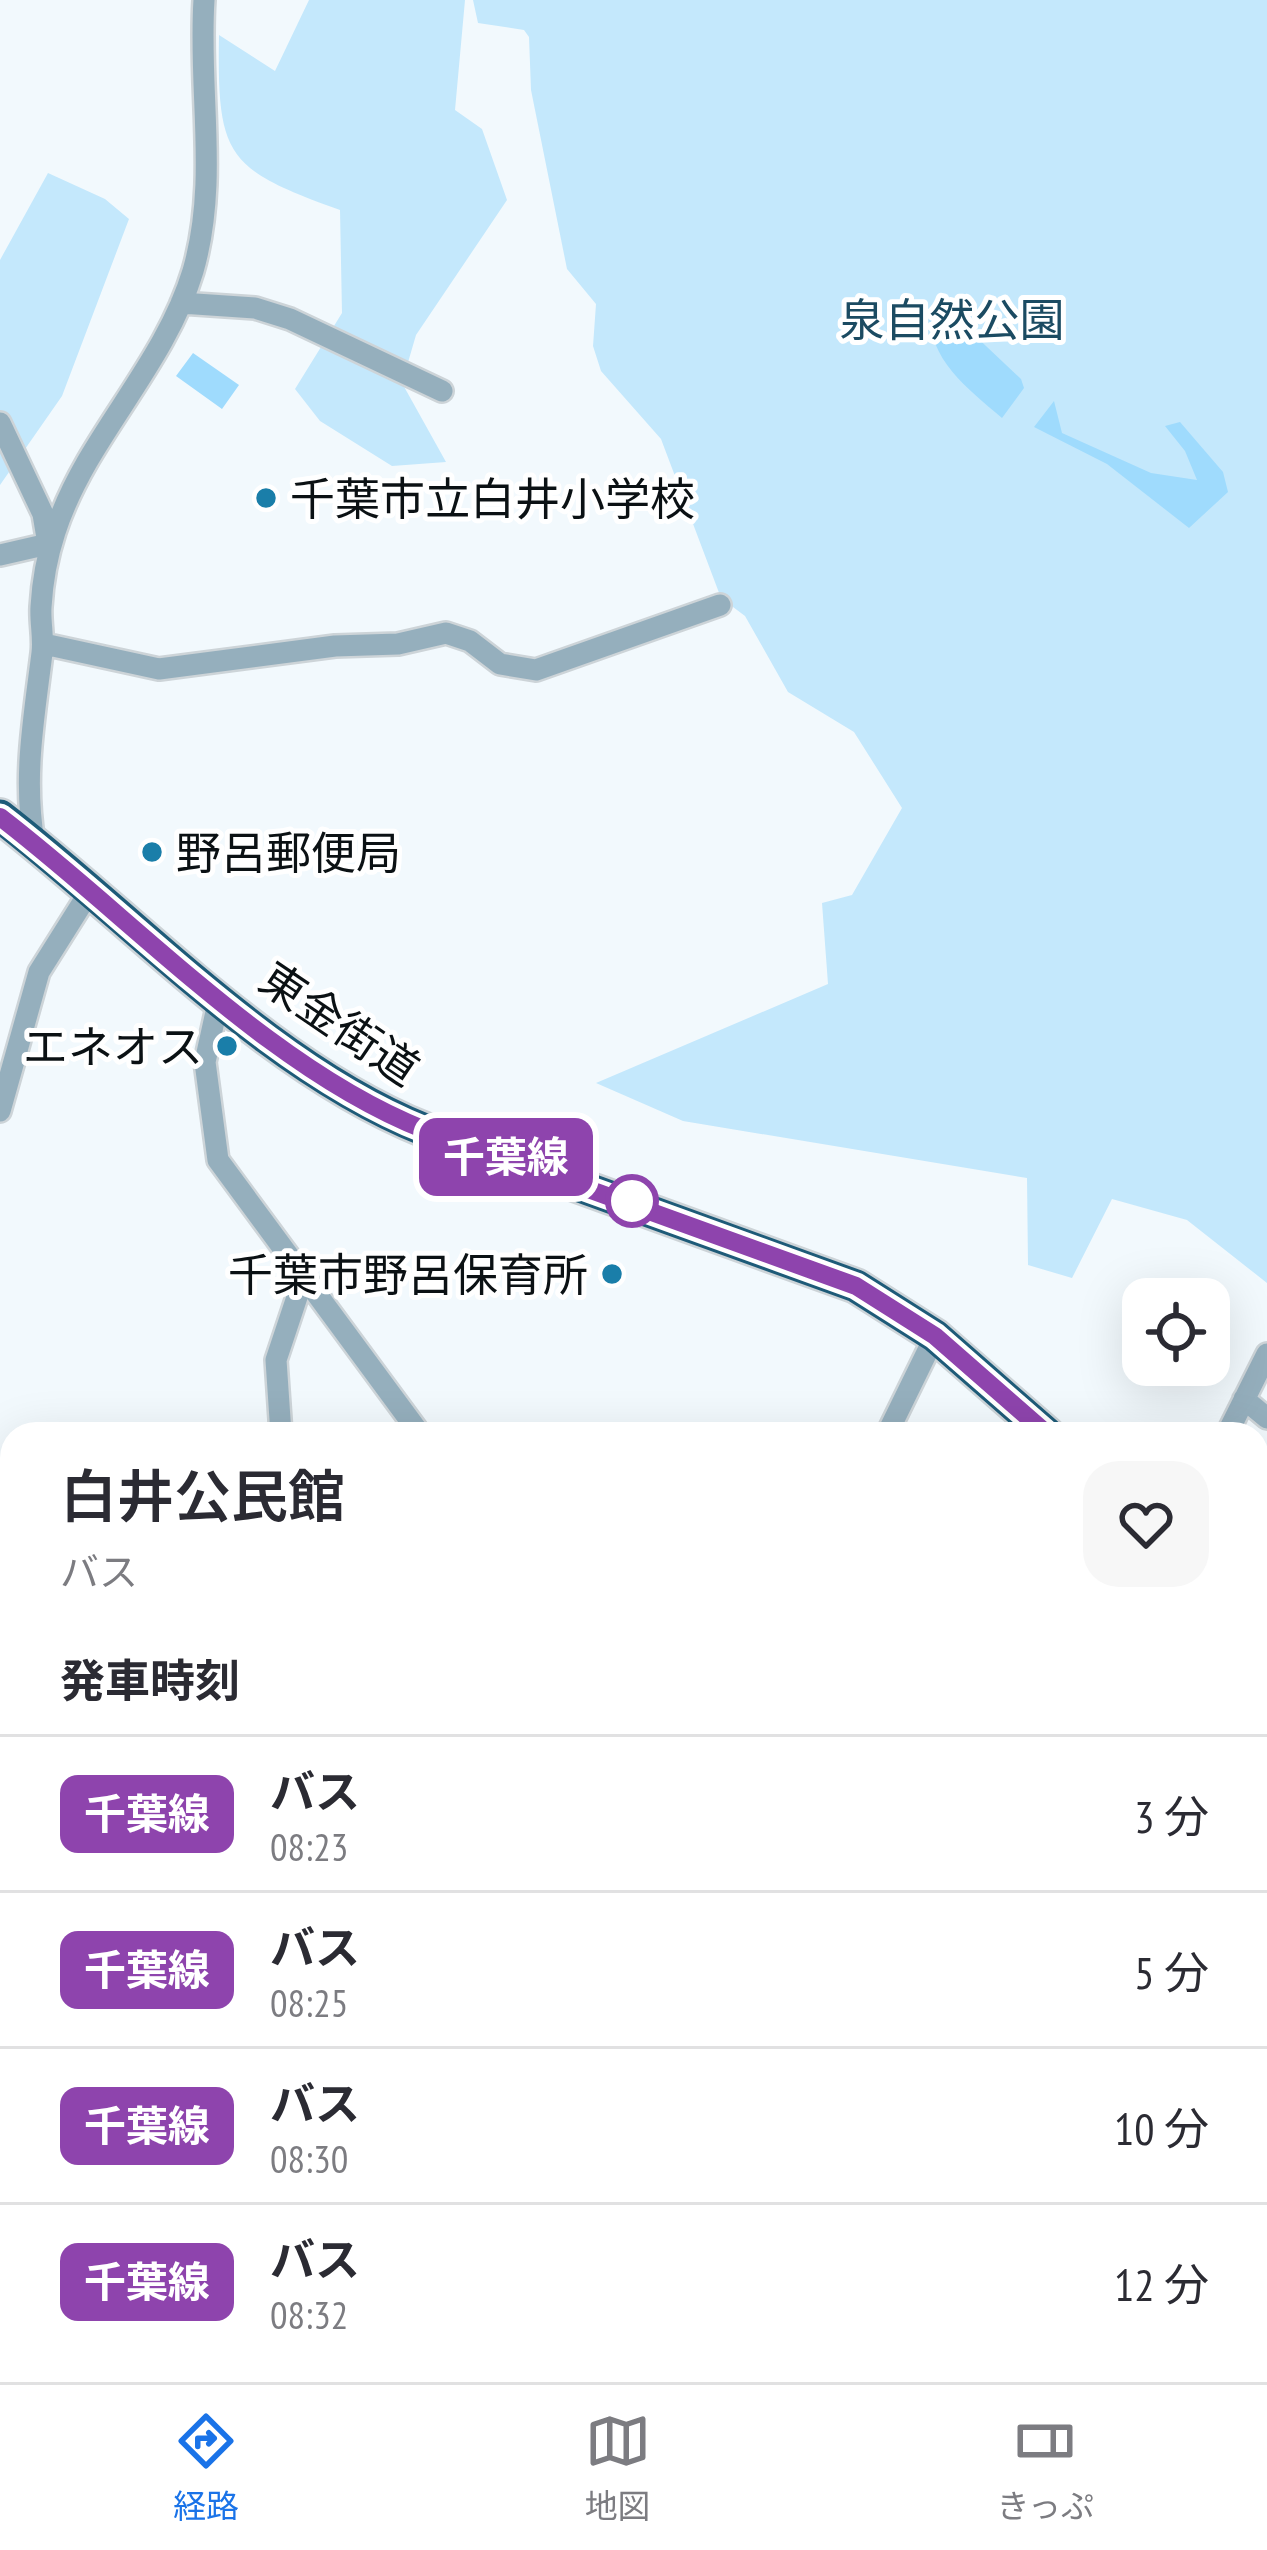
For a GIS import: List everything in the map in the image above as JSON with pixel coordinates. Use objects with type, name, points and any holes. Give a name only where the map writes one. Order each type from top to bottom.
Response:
[{"type":"highway","name":"東金街道","points":[[0,817],[324,1077],[390,1116],[820,1270],[898,1309],[1033,1422]]},
{"type":"street","points":[[48,544],[85,465],[182,302],[205,216],[208,129],[199,63],[204,0]]},
{"type":"street","points":[[182,302],[255,308],[442,391]]},
{"type":"street","points":[[0,423],[43,514],[48,544],[40,617],[44,644],[26,763],[34,842]]},
{"type":"street","points":[[0,555],[48,544]]},
{"type":"street","points":[[44,644],[159,669],[335,646],[398,644],[446,633],[470,641],[500,664],[536,670],[720,605]]},
{"type":"street","points":[[0,1112],[39,972],[90,891]]},
{"type":"street","points":[[226,1001],[216,1012],[205,1062],[213,1144],[235,1187],[382,1376],[412,1422]]},
{"type":"street","points":[[280,1422],[276,1360],[303,1279]]},
{"type":"street","points":[[893,1422],[935,1336]]},
{"type":"street","points":[[1233,1422],[1267,1354]]},
{"type":"street","points":[[1244,1399],[1267,1418]]},
{"type":"green space","points":[[309,0],[465,0],[455,110],[482,129],[507,200],[416,335],[402,383],[446,462],[392,466],[320,421],[295,389],[342,313],[340,210],[273,183],[236,153],[221,108],[219,35],[275,71]]},
{"type":"green space","name":"泉自然公園","points":[[473,0],[1267,0],[1267,1283],[1187,1220],[1112,1199],[1072,1278],[1028,1265],[1027,1178],[683,1121],[596,1083],[828,984],[822,903],[852,895],[902,808],[854,732],[788,692],[745,616],[721,598],[661,439],[601,371],[593,346],[596,304],[567,269],[531,90],[529,37],[524,30],[478,23]]},
{"type":"green space","points":[[48,173],[105,199],[129,219],[62,396],[0,485],[0,260]]},
{"type":"shaded area","points":[[929,308],[950,312],[1021,379],[1024,388],[1002,418],[942,357],[930,326]]},
{"type":"shaded area","points":[[193,353],[239,385],[222,409],[176,376]]},
{"type":"shaded area","points":[[1054,401],[1062,433],[1151,473],[1197,480],[1185,451],[1165,426],[1180,422],[1223,472],[1228,492],[1189,528],[1107,464],[1034,427]]},
{"type":"bus line","name":"千葉線","points":[[0,817],[226,1001],[359,1100],[425,1130],[781,1255],[856,1286],[935,1336],[1034,1422]]},
{"type":"place","name":"千葉市立白井小学校","points":[[266,498]]},
{"type":"place","name":"野呂郵便局","points":[[152,852]]},
{"type":"place","name":"エネオス","points":[[227,1046]]},
{"type":"place","name":"千葉市野呂保育所","points":[[612,1274]]}]
